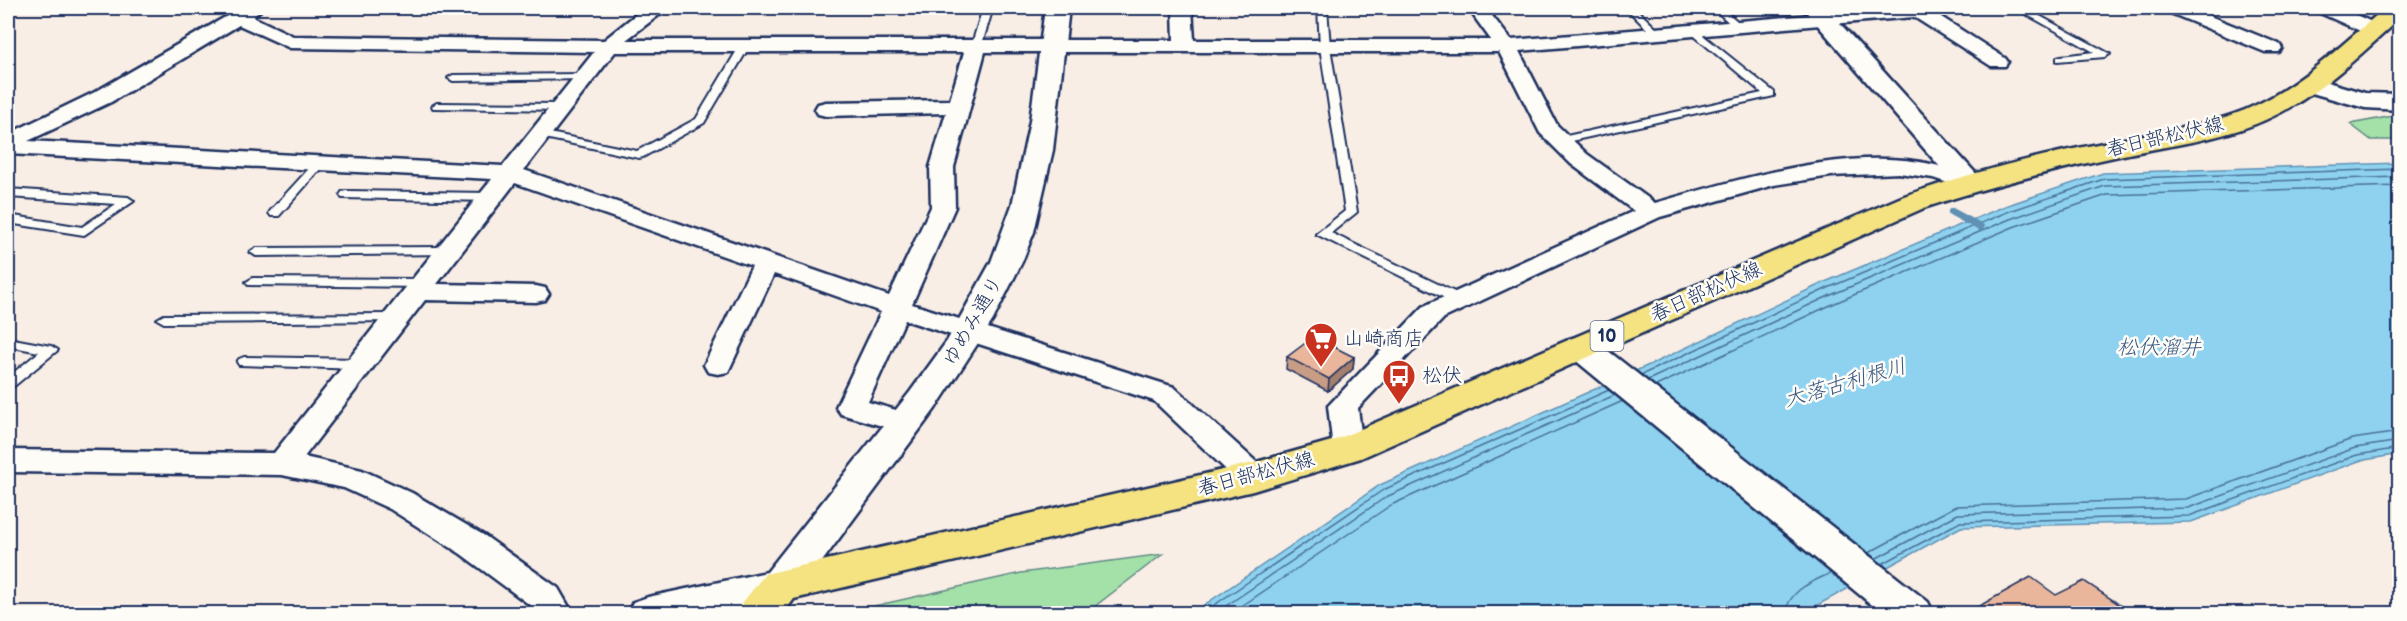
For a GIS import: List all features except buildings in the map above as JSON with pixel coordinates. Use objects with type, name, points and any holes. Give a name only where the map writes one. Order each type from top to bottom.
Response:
[{"type":"main road","name":"春日部松伏線","points":[[769,600],[1253,477],[1348,449],[1421,419],[1592,356],[1914,202],[1969,183],[2055,161],[2210,129],[2255,115],[2310,85],[2398,8]]},
{"type":"street","name":"ゆめみ通り","points":[[769,600],[906,423],[972,331],[998,283],[1019,231],[1031,190],[1057,8]]},
{"type":"street","points":[[1182,8],[1184,47]]},
{"type":"street","points":[[1483,8],[1506,46],[1548,128],[1579,159],[1651,212]]},
{"type":"street","points":[[8,142],[103,97],[247,12],[290,42],[744,47],[1325,47],[1506,46],[1739,27],[1819,14],[1957,8]]},
{"type":"street","points":[[2175,8],[2272,48]]},
{"type":"street","points":[[2325,8],[2374,30]]},
{"type":"street","points":[[282,464],[609,46],[617,37],[654,9]]},
{"type":"street","points":[[1916,9],[1998,62]]},
{"type":"street","points":[[1819,14],[1969,183]]},
{"type":"street","points":[[906,423],[851,407],[943,207],[942,167],[976,47]]},
{"type":"street","points":[[2310,85],[2350,98],[2382,104],[2400,102]]},
{"type":"street","points":[[826,109],[959,106]]},
{"type":"street","points":[[8,147],[510,173],[896,308],[1164,394],[1253,477]]},
{"type":"street","points":[[1348,449],[1343,406],[1434,312],[1651,212],[1772,178],[1831,169],[1899,166],[1937,172],[1969,183]]},
{"type":"street","points":[[718,366],[766,263]]},
{"type":"street","points":[[420,288],[536,294]]},
{"type":"street","points":[[1592,356],[1900,604]]},
{"type":"street","points":[[8,460],[282,464],[351,478],[401,501],[483,551],[546,598],[556,614]]},
{"type":"street","points":[[648,614],[769,600]]},
{"type":"lane","points":[[654,9],[774,8]]},
{"type":"lane","points":[[976,47],[988,8]]},
{"type":"lane","points":[[1322,8],[1325,47],[1351,212],[1322,234],[1460,300]]},
{"type":"lane","points":[[1630,8],[1657,34]]},
{"type":"lane","points":[[1717,8],[1739,27]]},
{"type":"lane","points":[[2019,8],[2105,54],[2061,59]]},
{"type":"lane","points":[[1562,140],[1770,94],[1694,31]]},
{"type":"lane","points":[[540,134],[639,155],[700,121],[744,47]]},
{"type":"lane","points":[[453,78],[586,77]]},
{"type":"lane","points":[[437,106],[560,107]]},
{"type":"lane","points":[[275,213],[320,164]]},
{"type":"lane","points":[[8,194],[128,201],[84,231],[8,219]]},
{"type":"lane","points":[[346,195],[491,197]]},
{"type":"lane","points":[[256,252],[448,251]]},
{"type":"lane","points":[[254,282],[420,288]]},
{"type":"lane","points":[[164,319],[396,318]]},
{"type":"lane","points":[[8,342],[51,350],[8,384]]},
{"type":"lane","points":[[244,362],[360,364]]},
{"type":"green space","points":[[2399,115],[2399,140],[2371,140],[2350,124]]},
{"type":"green space","points":[[1163,554],[1086,613],[843,613],[1021,573]]},
{"type":"water","name":"松伏溜井","points":[[2399,163],[2399,454],[2359,461],[2191,522],[1961,527],[1803,613],[1191,614],[1380,485],[1658,361],[1825,282],[2005,206],[2103,173]]},
{"type":"waterway","points":[[1952,212],[1980,227]]},
{"type":"place","name":"山崎商店","points":[[1321,368]]},
{"type":"place","name":"松伏","points":[[1399,405]]},
{"type":"water label","name":"大落古利根川","points":[[1845,383]]}]
